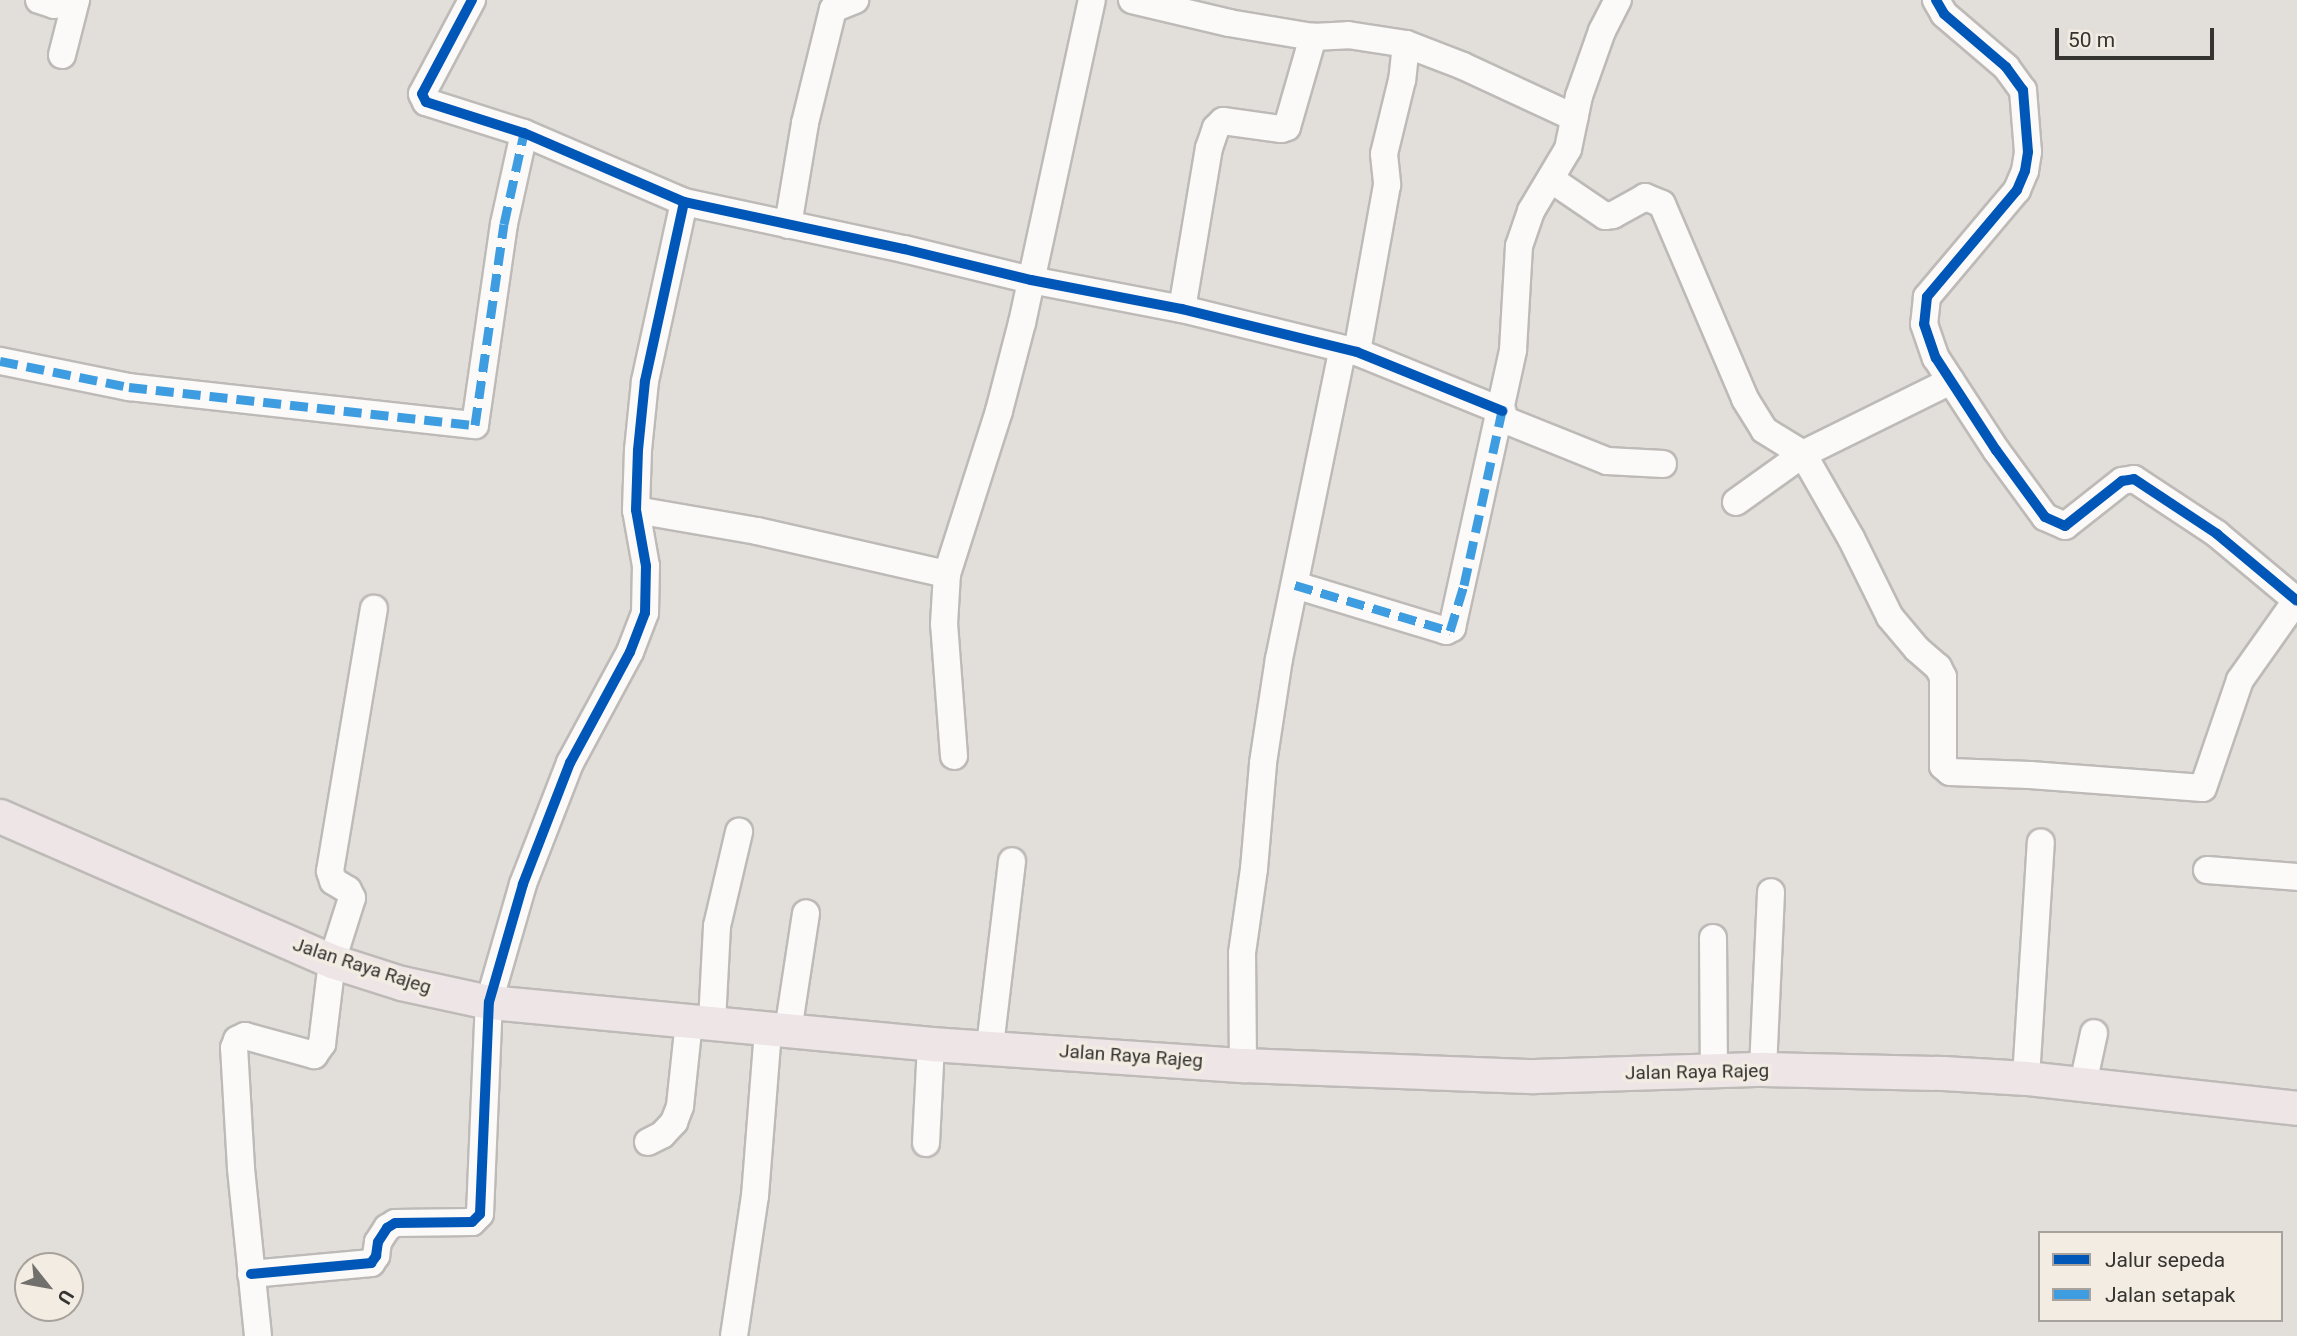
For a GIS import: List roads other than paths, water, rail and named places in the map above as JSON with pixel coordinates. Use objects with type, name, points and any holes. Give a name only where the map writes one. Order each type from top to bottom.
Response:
[{"type":"main road","name":"Jalan Raya Rajeg","points":[[0,817],[332,961],[401,983],[489,1002],[931,1044],[1243,1065],[1534,1076],[1763,1069],[2026,1078],[2296,1101]]},
{"type":"street","points":[[39,0],[54,5],[66,0]]},
{"type":"street","points":[[62,55],[76,0]]},
{"type":"street","points":[[472,0],[422,94],[426,102],[524,133],[684,202],[1031,280],[1182,309],[1349,351],[1607,461],[1663,464]]},
{"type":"street","points":[[788,225],[805,123],[832,9],[838,4],[855,0]]},
{"type":"street","points":[[954,756],[944,624],[947,574],[999,411],[1031,280],[1092,0]]},
{"type":"street","points":[[1132,0],[1229,23],[1313,37],[1348,35],[1406,44],[1463,66],[1575,118]]},
{"type":"street","points":[[1295,585],[1450,631],[1464,584],[1513,350],[1519,246],[1531,211],[1569,149],[1579,96],[1602,31],[1618,0]]},
{"type":"street","points":[[1552,180],[1605,216],[1613,215],[1646,197],[1662,204],[1745,400],[1764,429],[1803,454],[1846,527],[1890,617],[1917,649],[1938,667],[1942,677],[1943,766],[1950,772],[2030,775],[2203,789],[2240,680],[2297,601],[2217,534],[2134,480],[2122,481],[2065,526],[2045,517],[1996,450],[1936,358],[1924,324],[1927,297],[2017,190],[2025,171],[2028,125],[2026,99],[2015,77],[1954,24],[1937,0]]},
{"type":"street","points":[[1182,309],[1209,148],[1216,128],[1223,121],[1281,129],[1287,127],[1313,37]]},
{"type":"street","points":[[1243,1065],[1242,953],[1254,869],[1263,763],[1279,659],[1387,185],[1384,154],[1402,80],[1406,44]]},
{"type":"street","points":[[0,361],[129,387],[475,425],[504,224],[524,133]]},
{"type":"street","points":[[251,1274],[371,1263],[383,1233],[395,1223],[477,1219],[481,1203],[489,1002],[523,884],[566,775],[630,652],[645,612],[646,566],[636,510],[645,381],[684,202]]},
{"type":"street","points":[[1736,502],[1803,454],[1951,381]]},
{"type":"street","points":[[636,510],[757,531],[947,574]]},
{"type":"street","points":[[258,1336],[240,1168],[234,1048],[237,1040],[245,1036],[314,1055],[322,1044],[332,961],[352,898],[348,890],[333,881],[331,871],[374,609]]},
{"type":"street","points":[[648,1142],[662,1135],[674,1122],[680,1106],[739,832]]},
{"type":"street","points":[[2026,1078],[2041,842]]},
{"type":"street","points":[[990,1046],[1012,861]]},
{"type":"street","points":[[2207,870],[2297,877]]},
{"type":"street","points":[[1763,1069],[1771,892]]},
{"type":"street","points":[[734,1336],[778,1030],[806,913]]},
{"type":"street","points":[[1713,938],[1714,1072]]},
{"type":"street","points":[[2082,1084],[2094,1032]]},
{"type":"street","points":[[926,1143],[931,1044]]}]
